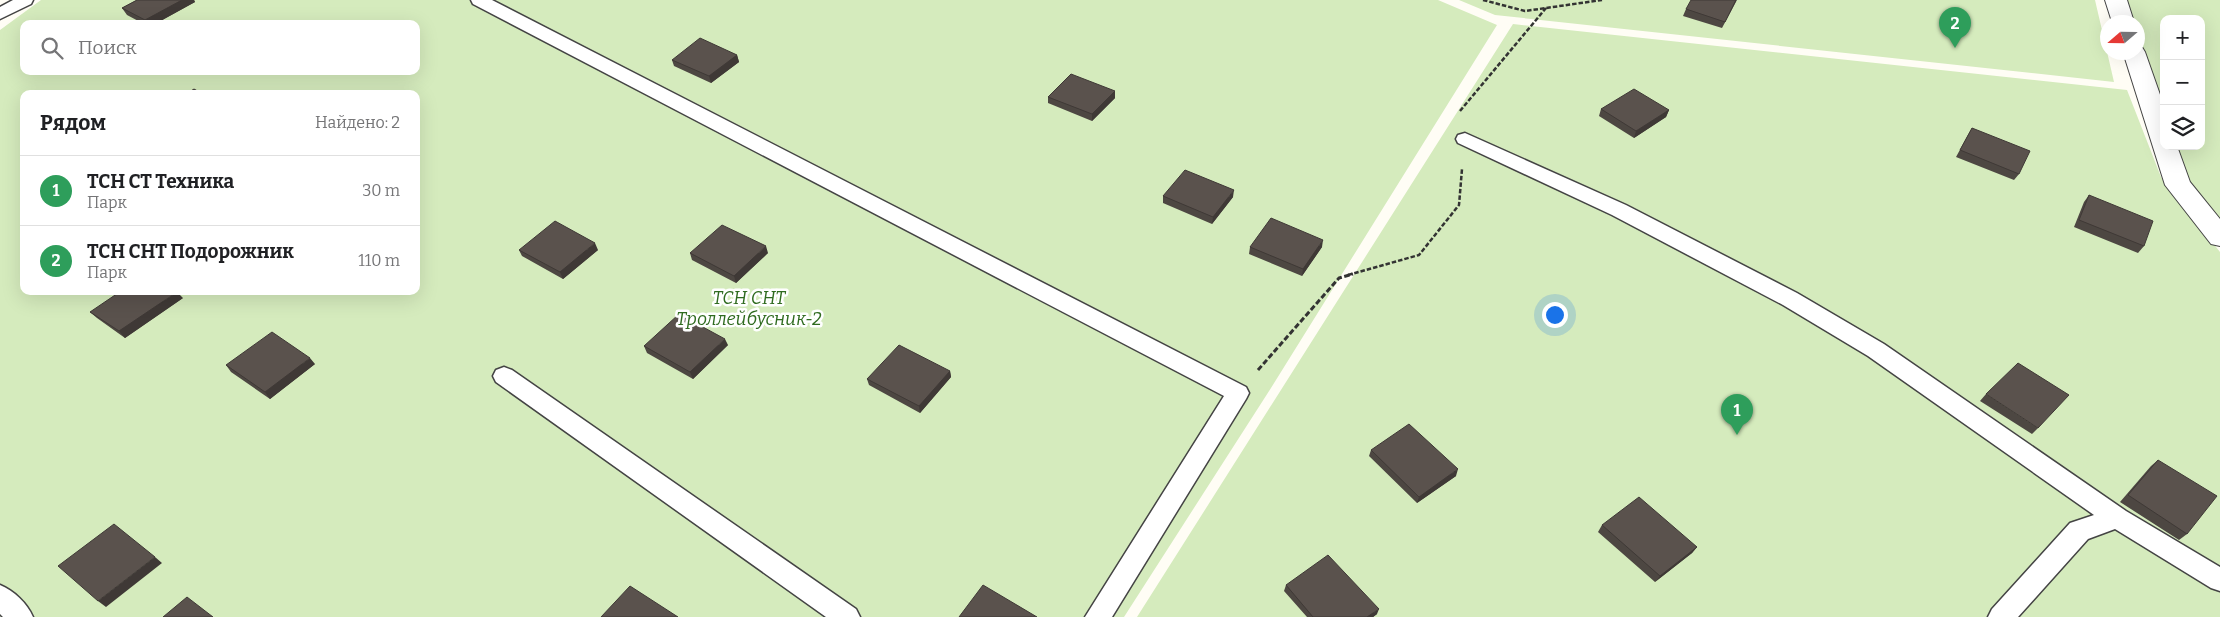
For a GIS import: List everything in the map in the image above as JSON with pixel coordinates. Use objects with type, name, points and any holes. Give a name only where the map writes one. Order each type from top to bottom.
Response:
[{"type":"street","points":[[2116,0],[2121,15]]},
{"type":"street","points":[[2137,60],[2160,130]]},
{"type":"street","points":[[2166,150],[2178,185],[2220,238]]},
{"type":"lane","points":[[0,14],[25,0]]},
{"type":"lane","points":[[479,0],[1238,393],[1098,617]]},
{"type":"lane","points":[[1465,140],[1619,210],[1790,299],[1876,350],[2117,518],[2220,580]]},
{"type":"lane","points":[[504,376],[848,617]]},
{"type":"lane","points":[[2001,617],[2079,531],[2117,518]]},
{"type":"lane","points":[[0,597],[20,617]]},
{"type":"path","points":[[1483,0],[1525,11],[1602,0]]},
{"type":"path","points":[[1238,393],[1339,278],[1419,255],[1459,205],[1465,140],[1460,111],[1546,8]]},
{"type":"green space","name":"ТСН СНТ Троллейбусник-2","points":[[41,0],[1438,0],[1497,25],[1271,388],[1124,617],[0,617],[0,30]]},
{"type":"green space","points":[[1459,0],[2095,0],[2100,22],[2100,60],[2109,60],[2114,82],[1495,15]]},
{"type":"green space","points":[[2125,0],[2220,0],[2220,221],[2191,186],[2178,150],[2205,150],[2205,15],[2160,15],[2160,98],[2145,55],[2145,15],[2130,15]]},
{"type":"green space","points":[[1513,24],[2127,90],[2161,177],[2220,252],[2220,617],[1137,617]]},
{"type":"building","points":[[137,0],[182,0],[145,20],[122,8]]},
{"type":"building","points":[[1691,0],[1736,0],[1725,22],[1686,9]]},
{"type":"building","points":[[700,38],[737,55],[709,76],[672,60]]},
{"type":"building","points":[[1071,74],[1115,91],[1092,114],[1048,97]]},
{"type":"building","points":[[1634,89],[1669,110],[1636,131],[1601,109]]},
{"type":"building","points":[[1972,128],[2030,151],[2019,174],[1960,150]]},
{"type":"building","points":[[1185,170],[1234,190],[1213,217],[1163,196]]},
{"type":"building","points":[[2089,195],[2153,221],[2144,246],[2079,220]]},
{"type":"building","points":[[1271,218],[1323,240],[1303,269],[1250,247]]},
{"type":"building","points":[[555,221],[595,243],[560,272],[519,250]]},
{"type":"building","points":[[722,225],[766,246],[734,276],[690,253]]},
{"type":"building","points":[[115,295],[173,295],[119,331],[90,312]]},
{"type":"building","points":[[679,314],[725,339],[690,372],[644,346]]},
{"type":"building","points":[[272,332],[310,358],[265,392],[226,365]]},
{"type":"building","points":[[899,345],[950,371],[919,406],[867,379]]},
{"type":"building","points":[[2018,363],[2069,395],[2038,428],[1986,394]]},
{"type":"building","points":[[1409,424],[1458,469],[1419,497],[1371,450]]},
{"type":"building","points":[[2158,460],[2217,496],[2187,534],[2128,495]]},
{"type":"building","points":[[1639,497],[1697,547],[1660,576],[1602,525]]},
{"type":"building","points":[[114,524],[155,557],[98,601],[58,566]]},
{"type":"building","points":[[1328,555],[1379,609],[1367,617],[1313,617],[1286,585]]},
{"type":"building","points":[[983,585],[1037,617],[959,617]]},
{"type":"building","points":[[630,586],[678,617],[601,617]]},
{"type":"building","points":[[187,597],[213,617],[163,617]]},
{"type":"place","name":"ТСН СНТ Подорожник","points":[[1955,48]]},
{"type":"place","name":"ТСН СТ Техника","points":[[1737,435]]}]
